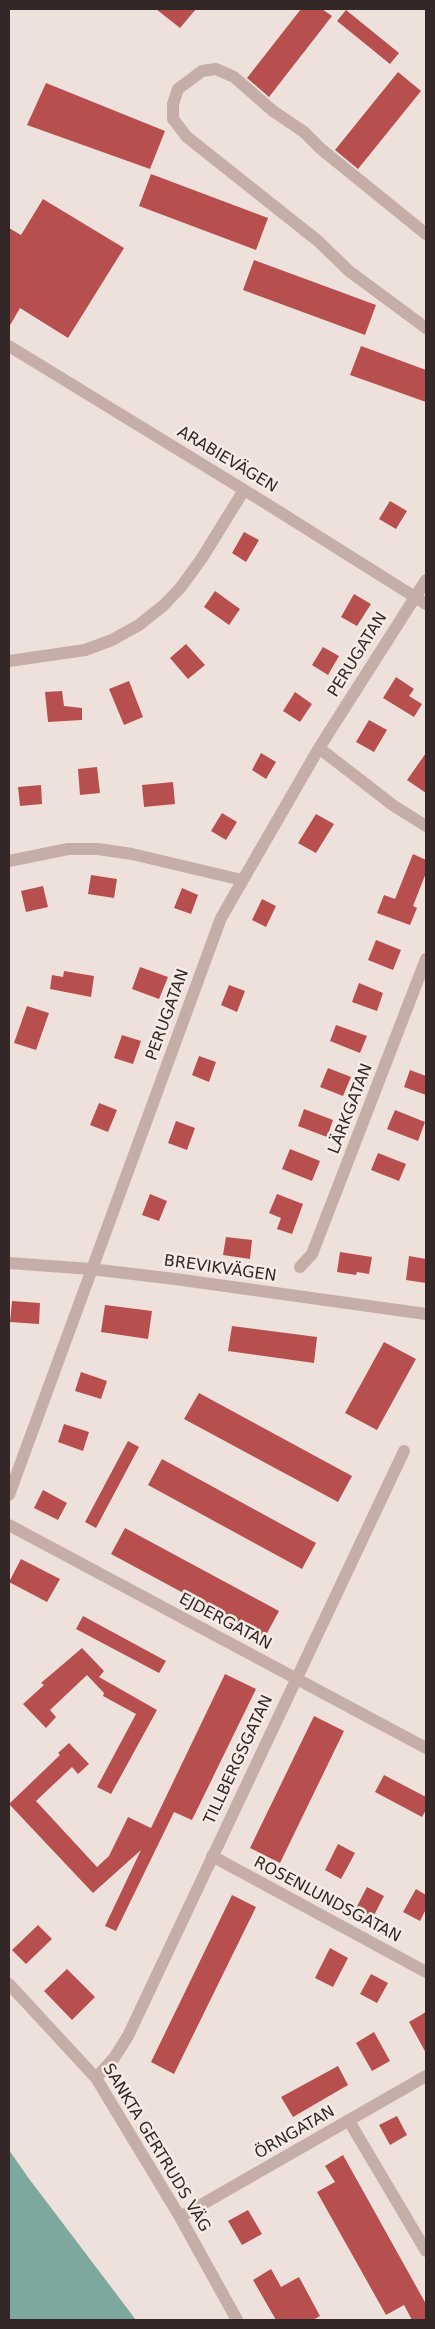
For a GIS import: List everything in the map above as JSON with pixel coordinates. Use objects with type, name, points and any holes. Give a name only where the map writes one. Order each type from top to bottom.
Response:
[{"type":"street","points":[[426,234],[321,149],[304,132],[273,111],[234,77],[216,69],[202,71],[178,89],[173,104],[173,119],[187,137],[318,241],[349,271],[426,328]]},
{"type":"street","name":"ARABIEVÄGEN","points":[[9,346],[426,604]]},
{"type":"street","points":[[9,661],[85,650],[112,640],[139,625],[164,605],[181,587],[202,558],[244,490]]},
{"type":"street","name":"PERUGATAN","points":[[9,1495],[221,918],[319,748],[426,580]]},
{"type":"street","points":[[319,748],[394,806],[426,826]]},
{"type":"street","points":[[9,860],[68,848],[98,849],[132,854],[242,880]]},
{"type":"street","name":"LÄRKGATAN","points":[[300,1267],[312,1254],[426,959]]},
{"type":"street","name":"BREVIKVÄGEN","points":[[9,1264],[91,1269],[426,1314]]},
{"type":"street","name":"TILLBERGSGATAN","points":[[96,2078],[114,2058],[128,2036],[404,1451]]},
{"type":"street","name":"EJDERGATAN","points":[[9,1525],[426,1748]]},
{"type":"street","name":"ROSENLUNDSGATAN","points":[[212,1856],[426,1972]]},
{"type":"street","name":"SANKTA GERTRUDS VÄG","points":[[9,1984],[96,2078],[180,2217],[237,2320]]},
{"type":"street","name":"ÖRNGATAN","points":[[180,2217],[426,2076]]},
{"type":"street","points":[[349,2121],[426,2251]]},
{"type":"water","points":[[9,2150],[27,2176],[136,2320],[9,2320]]},
{"type":"building","points":[[156,9],[196,9],[180,28]]},
{"type":"building","points":[[301,9],[322,9],[332,16],[269,97],[247,78]]},
{"type":"building","points":[[346,10],[399,53],[390,64],[337,21]]},
{"type":"building","points":[[398,72],[421,91],[358,169],[335,150]]},
{"type":"building","points":[[46,83],[165,131],[150,169],[27,125]]},
{"type":"building","points":[[151,174],[268,218],[256,250],[139,206]]},
{"type":"building","points":[[43,199],[124,248],[68,338],[20,308],[9,327],[9,228],[21,235]]},
{"type":"building","points":[[254,260],[376,305],[365,335],[243,290]]},
{"type":"building","points":[[361,346],[426,370],[426,402],[350,375]]},
{"type":"building","points":[[390,501],[407,511],[396,529],[379,519]]},
{"type":"building","points":[[244,532],[259,540],[246,562],[232,553]]},
{"type":"building","points":[[215,591],[240,609],[229,625],[204,607]]},
{"type":"building","points":[[354,594],[371,604],[357,626],[341,617]]},
{"type":"building","points":[[186,644],[205,665],[188,679],[170,658]]},
{"type":"building","points":[[323,647],[339,656],[328,675],[312,665]]},
{"type":"building","points":[[396,677],[414,689],[409,696],[422,704],[414,717],[383,698]]},
{"type":"building","points":[[129,681],[143,717],[124,725],[109,689]]},
{"type":"building","points":[[62,691],[64,706],[82,708],[82,720],[48,722],[45,692]]},
{"type":"building","points":[[295,692],[312,704],[300,722],[283,711]]},
{"type":"building","points":[[369,720],[387,730],[374,752],[356,742]]},
{"type":"building","points":[[261,753],[276,762],[266,779],[252,770]]},
{"type":"building","points":[[426,753],[426,793],[407,780]]},
{"type":"building","points":[[97,767],[100,793],[80,795],[78,769]]},
{"type":"building","points":[[173,782],[175,804],[144,807],[142,785]]},
{"type":"building","points":[[41,785],[42,804],[20,806],[18,787]]},
{"type":"building","points":[[222,813],[237,822],[226,840],[211,831]]},
{"type":"building","points":[[316,814],[334,824],[316,853],[298,843]]},
{"type":"building","points":[[413,854],[426,860],[426,873],[413,906],[417,908],[410,925],[377,913],[384,895],[395,899]]},
{"type":"building","points":[[91,875],[117,879],[114,898],[88,894]]},
{"type":"building","points":[[43,886],[48,907],[26,912],[21,891]]},
{"type":"building","points":[[182,888],[198,895],[191,914],[174,908]]},
{"type":"building","points":[[262,899],[276,906],[266,927],[252,920]]},
{"type":"building","points":[[376,940],[401,950],[393,970],[368,960]]},
{"type":"building","points":[[140,967],[168,977],[159,999],[132,989]]},
{"type":"building","points":[[64,971],[94,976],[91,997],[50,989],[52,975],[63,977]]},
{"type":"building","points":[[359,983],[383,993],[377,1011],[352,1002]]},
{"type":"building","points":[[229,985],[245,991],[237,1012],[221,1005]]},
{"type":"building","points":[[27,1006],[49,1013],[36,1050],[14,1043]]},
{"type":"building","points":[[336,1025],[367,1036],[360,1053],[330,1041]]},
{"type":"building","points":[[122,1035],[141,1041],[133,1064],[114,1058]]},
{"type":"building","points":[[199,1056],[216,1062],[209,1082],[192,1075]]},
{"type":"building","points":[[328,1068],[351,1077],[343,1096],[320,1087]]},
{"type":"building","points":[[410,1070],[426,1076],[426,1095],[404,1087]]},
{"type":"building","points":[[99,1103],[117,1110],[108,1132],[90,1125]]},
{"type":"building","points":[[304,1109],[333,1120],[327,1137],[298,1126]]},
{"type":"building","points":[[395,1110],[425,1122],[418,1141],[387,1129]]},
{"type":"building","points":[[176,1121],[195,1128],[187,1150],[168,1143]]},
{"type":"building","points":[[290,1149],[320,1161],[312,1181],[282,1169]]},
{"type":"building","points":[[378,1153],[406,1164],[399,1181],[371,1170]]},
{"type":"building","points":[[150,1194],[167,1201],[159,1221],[142,1215]]},
{"type":"building","points":[[277,1194],[303,1204],[292,1234],[277,1229],[281,1218],[269,1213]]},
{"type":"building","points":[[226,1237],[252,1240],[250,1259],[223,1255]]},
{"type":"building","points":[[340,1252],[372,1257],[369,1274],[357,1272],[356,1275],[337,1272]]},
{"type":"building","points":[[409,1256],[426,1259],[426,1283],[406,1280]]},
{"type":"building","points":[[12,1301],[40,1303],[39,1324],[10,1322]]},
{"type":"building","points":[[105,1305],[152,1311],[148,1339],[101,1332]]},
{"type":"building","points":[[232,1326],[317,1337],[314,1363],[228,1351]]},
{"type":"building","points":[[384,1342],[416,1359],[377,1430],[345,1413]]},
{"type":"building","points":[[81,1372],[107,1381],[101,1399],[75,1391]]},
{"type":"building","points":[[199,1393],[352,1476],[338,1502],[184,1419]]},
{"type":"building","points":[[64,1424],[89,1432],[83,1451],[58,1442]]},
{"type":"building","points":[[128,1441],[139,1447],[96,1528],[85,1522]]},
{"type":"building","points":[[162,1459],[316,1543],[302,1569],[148,1485]]},
{"type":"building","points":[[43,1490],[67,1503],[58,1520],[34,1508]]},
{"type":"building","points":[[125,1528],[279,1611],[265,1637],[111,1554]]},
{"type":"building","points":[[21,1559],[60,1579],[47,1602],[9,1582]]},
{"type":"building","points":[[83,1616],[166,1661],[159,1673],[76,1629]]},
{"type":"building","points":[[82,1648],[104,1671],[99,1677],[157,1710],[111,1794],[97,1787],[136,1714],[103,1696],[104,1693],[87,1675],[50,1710],[56,1717],[46,1728],[23,1704],[44,1685],[41,1683]]},
{"type":"building","points":[[225,1674],[256,1689],[192,1820],[174,1812],[116,1931],[105,1926],[141,1850],[93,1893],[9,1804],[60,1755],[58,1753],[69,1743],[89,1764],[78,1774],[72,1767],[36,1801],[97,1867],[109,1856],[128,1817],[151,1828]]},
{"type":"building","points":[[314,1716],[344,1731],[280,1863],[250,1848]]},
{"type":"building","points":[[384,1775],[426,1797],[426,1810],[422,1817],[375,1792]]},
{"type":"building","points":[[338,1844],[355,1853],[341,1879],[325,1870]]},
{"type":"building","points":[[367,1887],[384,1896],[371,1921],[354,1912]]},
{"type":"building","points":[[416,1889],[426,1895],[426,1909],[420,1921],[403,1912]]},
{"type":"building","points":[[232,1895],[256,1907],[174,2074],[151,2062]]},
{"type":"building","points":[[38,1925],[52,1939],[26,1964],[12,1950]]},
{"type":"building","points":[[330,1948],[348,1958],[333,1987],[315,1978]]},
{"type":"building","points":[[67,1969],[95,1997],[72,2020],[44,1991]]},
{"type":"building","points":[[371,1974],[388,1983],[377,2003],[360,1994]]},
{"type":"building","points":[[426,2012],[426,2053],[409,2022]]},
{"type":"building","points":[[374,2032],[390,2061],[372,2071],[356,2043]]},
{"type":"building","points":[[338,2066],[348,2085],[293,2117],[281,2097]]},
{"type":"building","points":[[397,2116],[407,2135],[390,2145],[379,2125]]},
{"type":"building","points":[[343,2155],[426,2304],[426,2320],[412,2320],[404,2305],[386,2315],[317,2192],[335,2182],[325,2166]]},
{"type":"building","points":[[248,2210],[262,2234],[242,2245],[228,2221]]},
{"type":"building","points":[[271,2269],[281,2287],[299,2277],[320,2316],[313,2320],[276,2320],[253,2280]]}]
